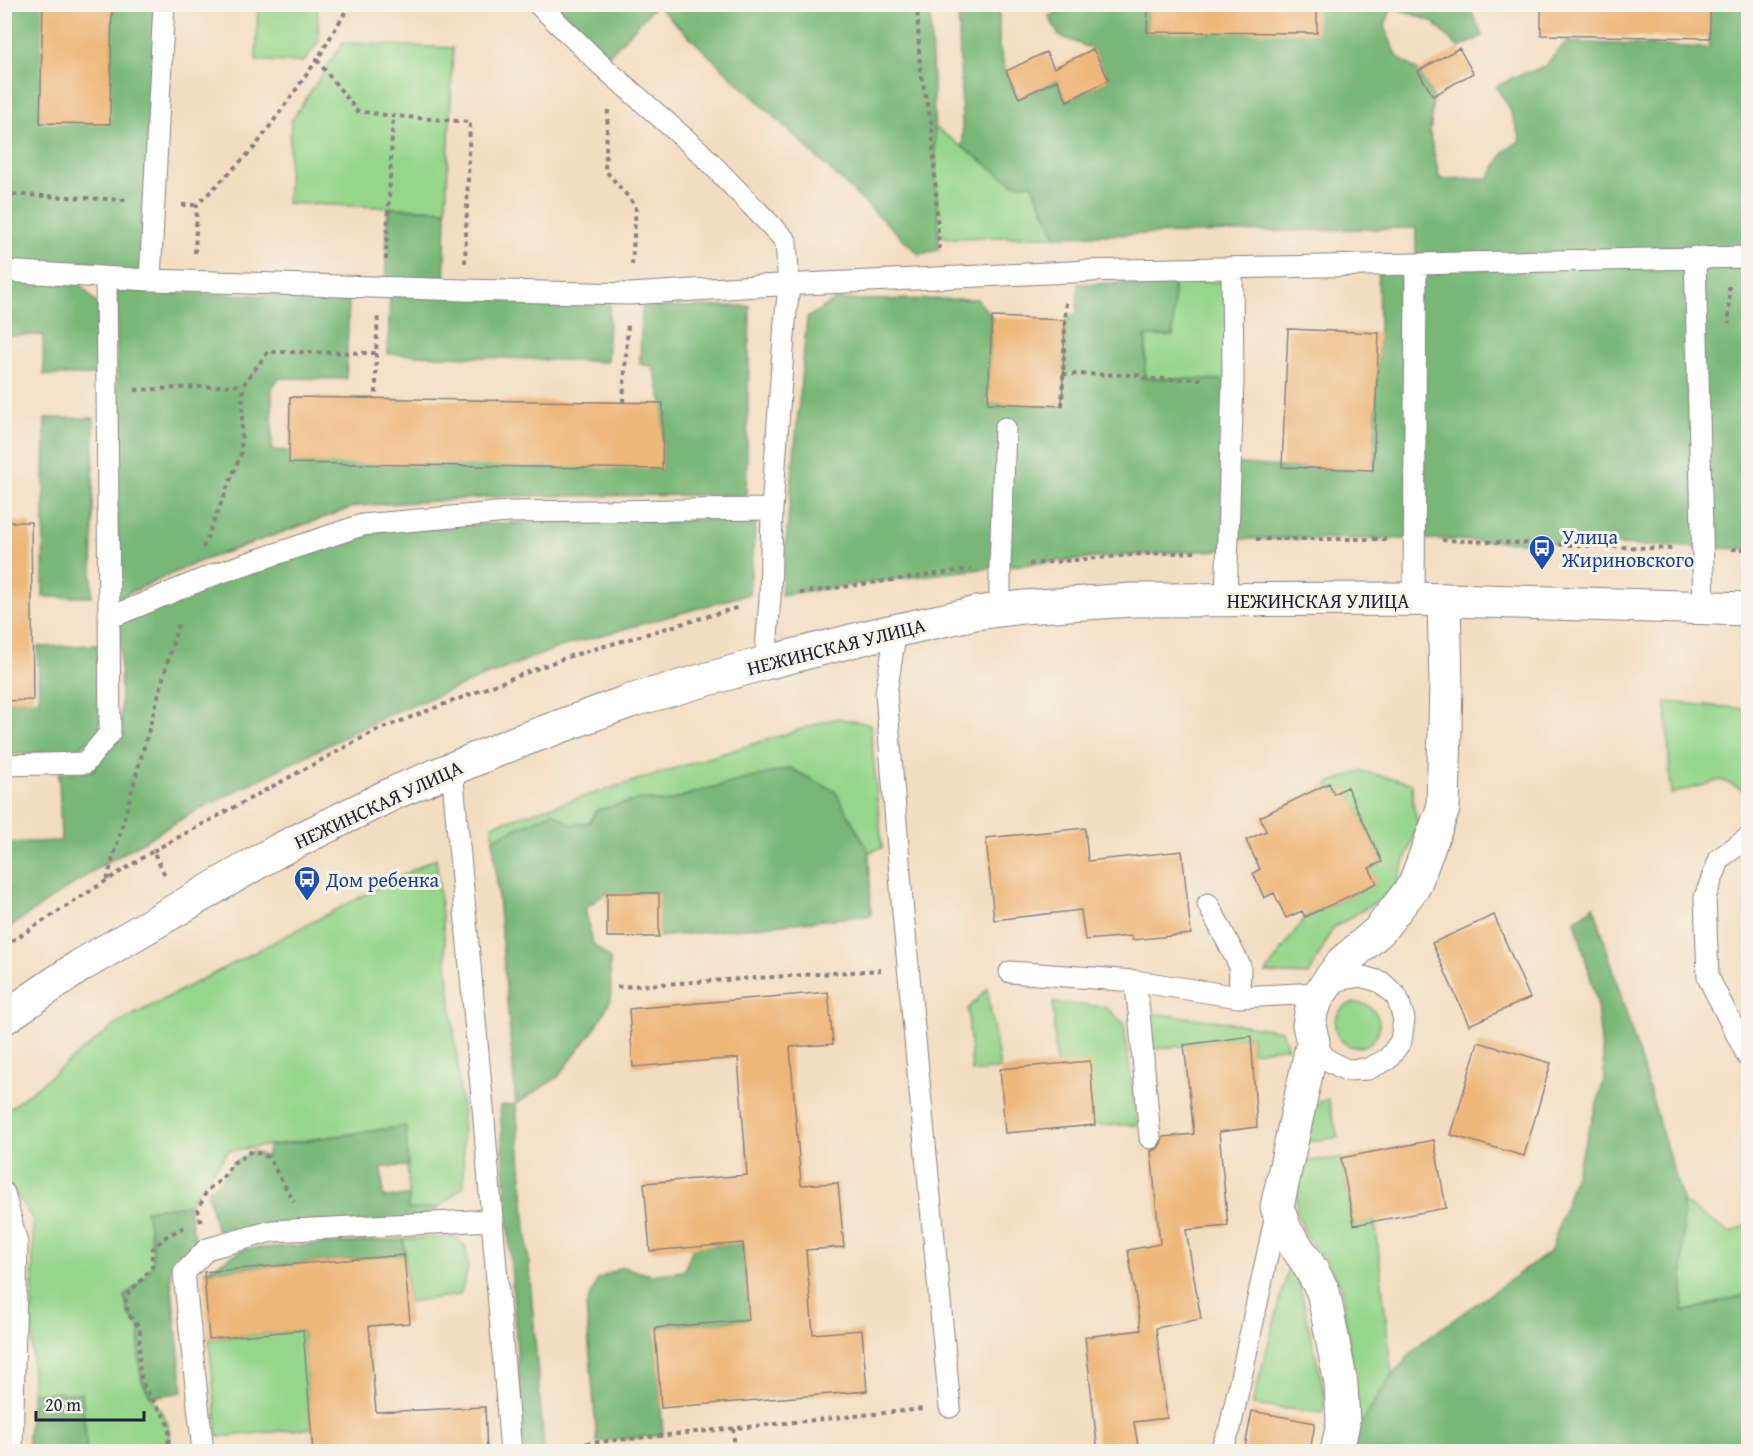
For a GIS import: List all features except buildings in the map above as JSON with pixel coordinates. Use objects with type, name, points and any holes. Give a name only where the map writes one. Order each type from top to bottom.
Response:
[{"type":"street","name":"НЕЖИНСКАЯ УЛИЦА","points":[[4,1018],[70,972],[277,851],[396,792],[517,742],[630,701],[765,663],[896,630],[976,613],[1132,600],[1429,600],[1749,609]]},
{"type":"street","points":[[1337,1452],[1343,1423],[1341,1384],[1323,1291],[1307,1262],[1286,1232],[1277,1207],[1313,1042],[1309,1025],[1312,1008],[1342,963],[1379,931],[1414,886],[1443,809],[1446,684],[1429,600]]},
{"type":"lane","points":[[150,280],[164,4]]},
{"type":"lane","points":[[538,4],[610,73],[700,152],[786,241],[789,286],[772,510],[770,599],[765,663]]},
{"type":"lane","points":[[4,271],[150,280],[630,294],[1080,271],[1749,257]]},
{"type":"lane","points":[[1695,258],[1704,608]]},
{"type":"lane","points":[[1416,265],[1414,539],[1429,600]]},
{"type":"lane","points":[[1226,599],[1233,380],[1232,269]]},
{"type":"lane","points":[[4,765],[85,763],[110,733],[106,278]]},
{"type":"lane","points":[[1000,610],[1005,428]]},
{"type":"lane","points":[[109,618],[213,575],[362,525],[508,512],[772,510]]},
{"type":"lane","points":[[896,630],[886,693],[908,968],[950,1407]]},
{"type":"lane","points":[[452,769],[511,1452]]},
{"type":"lane","points":[[1749,838],[1720,858],[1704,897],[1708,977],[1749,1057]]},
{"type":"lane","points":[[1208,904],[1240,966],[1239,997]]},
{"type":"lane","points":[[1010,972],[1135,981],[1239,997],[1320,993],[1338,980],[1360,976],[1381,982],[1397,998],[1404,1019],[1401,1041],[1388,1059],[1368,1069],[1346,1070],[1326,1059],[1313,1042]]},
{"type":"lane","points":[[1135,981],[1150,1138]]},
{"type":"lane","points":[[4,1193],[17,1243],[12,1452]]},
{"type":"lane","points":[[1220,1452],[1230,1428],[1277,1207]]},
{"type":"lane","points":[[203,1452],[184,1273],[207,1249],[272,1231],[492,1220]]},
{"type":"path","points":[[194,281],[197,205],[255,147],[316,60],[350,4]]},
{"type":"path","points":[[917,4],[920,71],[932,125],[940,277]]},
{"type":"path","points":[[316,60],[357,111],[470,122],[464,290]]},
{"type":"path","points":[[610,73],[605,170],[636,206],[623,402]]},
{"type":"path","points":[[385,287],[393,116]]},
{"type":"path","points":[[4,194],[197,205]]},
{"type":"path","points":[[1062,406],[1063,374],[1080,271]]},
{"type":"path","points":[[376,353],[376,399]]},
{"type":"path","points":[[1063,374],[1140,375],[1145,379],[1233,380]]},
{"type":"path","points":[[107,391],[243,385]]},
{"type":"path","points":[[1414,539],[1702,550],[1749,549]]},
{"type":"path","points":[[4,946],[153,850],[180,908]]},
{"type":"path","points":[[618,987],[908,968]]},
{"type":"path","points":[[207,1249],[198,1210],[207,1190],[220,1180],[232,1163],[252,1151],[268,1157],[309,1229]]},
{"type":"path","points":[[165,1452],[168,1444],[168,1422],[142,1379],[139,1359],[140,1328],[128,1314],[126,1296],[152,1267],[152,1249],[167,1236],[200,1218]]},
{"type":"path","points":[[559,1446],[950,1407]]},
{"type":"path","points":[[733,1428],[735,1452]]},
{"type":"green space","points":[[4,5],[164,5],[150,280],[5,271]]},
{"type":"green space","points":[[258,5],[317,5],[319,41],[304,62],[256,61]]},
{"type":"green space","points":[[556,5],[656,5],[609,55]]},
{"type":"green space","points":[[656,5],[930,5],[939,250],[919,254]]},
{"type":"green space","points":[[958,5],[999,5],[999,47],[1006,71],[1019,98],[1057,80],[1067,101],[1109,80],[1093,49],[1059,36],[1049,16],[1072,5],[1148,5],[1147,31],[1311,5],[1468,5],[1483,36],[1459,48],[1433,22],[1392,7],[1385,26],[1396,56],[1418,71],[1433,96],[1430,136],[1440,179],[1489,178],[1505,151],[1521,140],[1509,107],[1496,87],[1514,77],[1544,67],[1566,42],[1709,48],[1710,5],[1748,5],[1748,549],[1415,539],[1227,539],[1225,550],[1002,567],[781,595],[807,318],[835,300],[977,299],[992,317],[988,403],[1061,406],[1065,320],[1077,313],[1078,284],[1174,282],[1173,336],[1146,336],[1145,378],[1233,380],[1229,463],[1373,470],[1379,333],[1378,266],[1416,265],[1416,228],[1056,236],[1032,184],[1014,184],[963,147]]},
{"type":"green space","points":[[343,43],[453,48],[446,210],[287,203],[291,121]]},
{"type":"green space","points":[[932,125],[1014,184],[1032,184],[1056,236],[949,238],[938,235]]},
{"type":"green space","points":[[388,208],[446,210],[444,290],[385,287]]},
{"type":"green space","points":[[4,282],[79,282],[98,306],[98,375],[44,375],[43,335],[5,336]]},
{"type":"green space","points":[[1174,282],[1232,282],[1233,380],[1145,379],[1146,336],[1173,336]]},
{"type":"green space","points":[[117,291],[349,298],[346,379],[279,378],[272,388],[272,450],[662,469],[663,403],[653,367],[640,364],[642,307],[750,306],[746,495],[509,496],[357,506],[198,562],[118,598]]},
{"type":"green space","points":[[390,295],[610,298],[607,362],[388,354]]},
{"type":"green space","points":[[45,418],[94,418],[92,597],[43,597]]},
{"type":"green space","points":[[756,519],[749,594],[560,647],[390,714],[192,813],[98,868],[5,930],[5,843],[61,841],[59,773],[92,771],[121,734],[120,621],[198,589],[360,532],[505,523]]},
{"type":"green space","points":[[98,645],[100,731],[75,752],[5,755],[4,701],[39,700],[38,647]]},
{"type":"green space","points":[[1666,702],[1748,709],[1748,792],[1721,780],[1671,794]]},
{"type":"green space","points":[[837,718],[870,724],[882,848],[869,852],[835,791],[706,789],[666,802],[641,799],[589,823],[570,824],[553,812],[493,839],[492,825]]},
{"type":"green space","points":[[790,768],[835,791],[869,852],[871,915],[659,937],[659,893],[607,893],[585,908],[593,944],[610,959],[611,999],[596,1027],[558,1077],[516,1104],[493,839],[553,812],[570,824],[589,823],[597,810],[641,799],[666,802],[706,789]]},
{"type":"green space","points":[[1361,771],[1412,783],[1413,804],[1418,825],[1394,891],[1333,928],[1309,975],[1266,973],[1305,917],[1376,883],[1369,868],[1382,862],[1347,788],[1334,794],[1329,783]]},
{"type":"green space","points":[[436,858],[462,1109],[464,1186],[438,1208],[408,1209],[405,1126],[228,1151],[188,1205],[146,1210],[153,1247],[153,1262],[146,1276],[126,1297],[128,1314],[140,1328],[140,1374],[146,1389],[167,1422],[169,1440],[165,1451],[86,1451],[80,1393],[32,1393],[33,1220],[13,1189],[5,1181],[5,1112],[118,1023]]},
{"type":"green space","points":[[1594,906],[1683,1202],[1683,1312],[1748,1294],[1748,1451],[1343,1452],[1392,1375],[1422,1342],[1551,1251],[1605,1078],[1596,998],[1575,920]]},
{"type":"green space","points":[[987,989],[1000,1069],[972,1072],[968,1009]]},
{"type":"green space","points":[[1053,1003],[1106,1007],[1124,1024],[1137,1125],[1095,1125],[1056,1064]]},
{"type":"green space","points":[[1357,1003],[1366,1004],[1373,1009],[1378,1016],[1378,1034],[1373,1041],[1366,1046],[1357,1047],[1348,1046],[1341,1041],[1336,1034],[1335,1025],[1336,1016],[1341,1009],[1348,1004]]},
{"type":"green space","points":[[1139,1012],[1220,1021],[1281,1031],[1288,1047],[1252,1052],[1251,1036],[1143,1051]]},
{"type":"green space","points":[[1328,1099],[1338,1137],[1301,1143],[1308,1107]]},
{"type":"green space","points":[[516,1104],[544,1451],[524,1451],[500,1106]]},
{"type":"green space","points":[[406,1126],[408,1166],[382,1167],[383,1197],[409,1196],[408,1209],[438,1208],[428,1223],[220,1245],[207,1190],[221,1180],[233,1163],[252,1151],[267,1157],[268,1146]]},
{"type":"green space","points":[[1341,1158],[1353,1225],[1375,1221],[1392,1375],[1360,1426],[1341,1286],[1328,1264],[1307,1238],[1297,1213],[1297,1162]]},
{"type":"green space","points":[[1683,1202],[1729,1233],[1748,1225],[1748,1294],[1683,1312]]},
{"type":"green space","points":[[188,1205],[196,1244],[170,1270],[183,1392],[151,1397],[142,1379],[139,1359],[140,1328],[128,1314],[125,1296],[147,1275],[153,1261],[153,1247],[146,1210]]},
{"type":"green space","points":[[456,1237],[466,1247],[468,1269],[460,1295],[408,1302],[404,1239]]},
{"type":"green space","points":[[404,1239],[404,1255],[204,1272],[244,1249]]},
{"type":"green space","points":[[743,1243],[749,1320],[655,1328],[663,1435],[597,1442],[586,1306],[598,1279],[622,1267],[651,1275],[684,1271],[693,1247]]},
{"type":"green space","points":[[1289,1267],[1297,1275],[1325,1396],[1323,1413],[1252,1405]]},
{"type":"green space","points":[[303,1330],[311,1428],[218,1437],[209,1339]]},
{"type":"green space","points":[[32,1393],[82,1393],[87,1451],[27,1451]]},
{"type":"place","name":"Улица Жириновского","points":[[1542,571]]},
{"type":"place","name":"Дом ребенка","points":[[307,902]]}]
